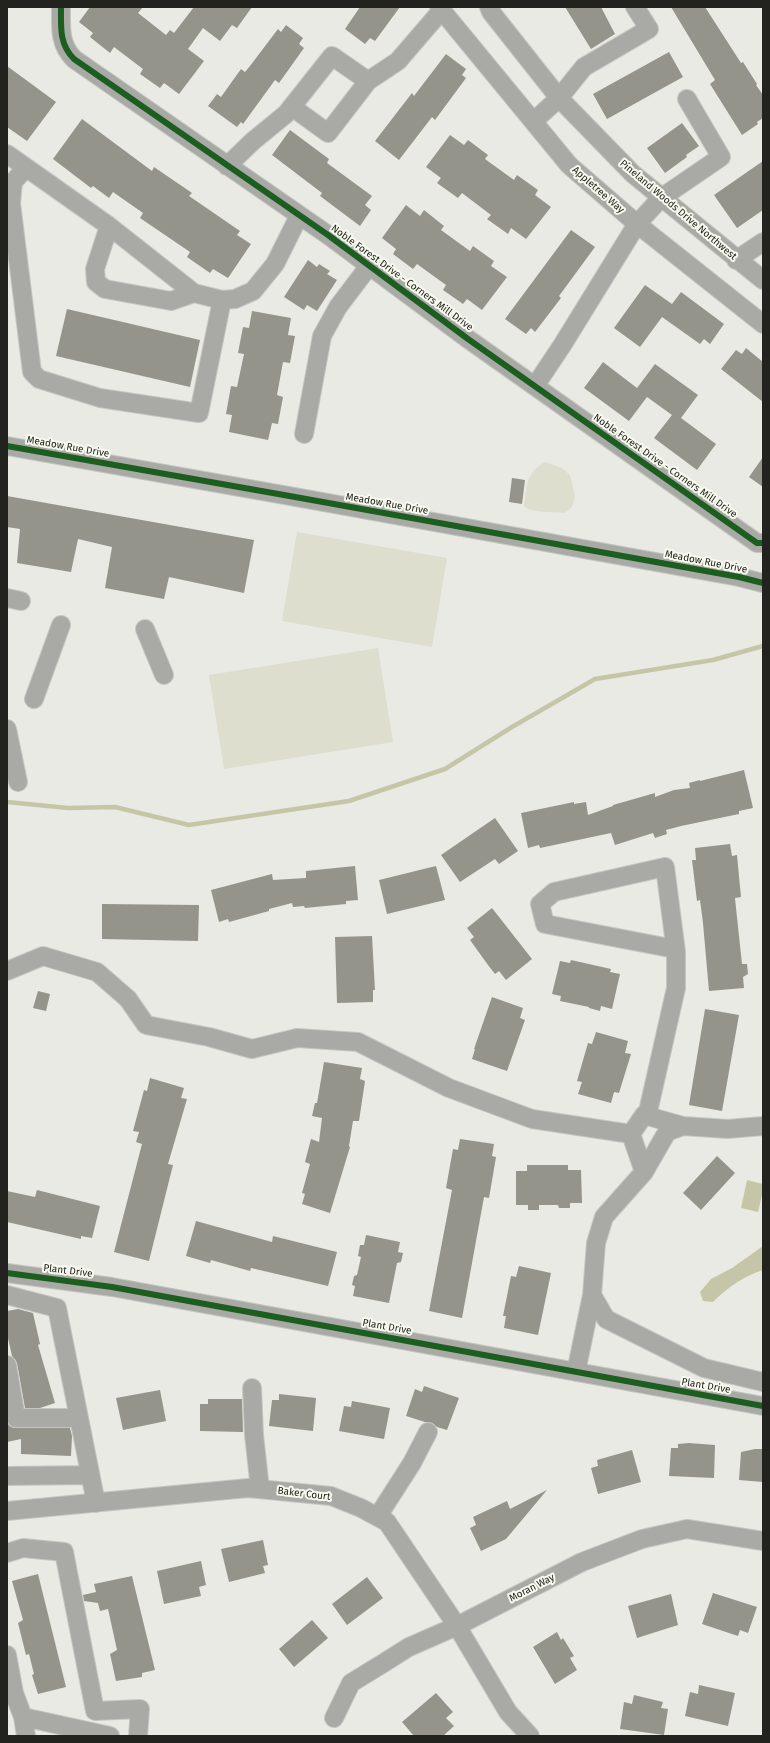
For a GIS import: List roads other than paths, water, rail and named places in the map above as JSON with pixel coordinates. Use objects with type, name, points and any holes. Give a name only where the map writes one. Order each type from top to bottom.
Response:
[{"type":"street","name":"Noble Forest Drive - Corners Mill Drive","points":[[61,7],[62,42],[67,52],[74,60],[299,216],[468,339],[757,543],[763,543]]},
{"type":"street","name":"Pineland Woods Drive Northwest","points":[[489,7],[491,12],[559,98],[633,174],[736,260],[763,280]]},
{"type":"street","points":[[534,121],[559,98],[584,67],[649,29],[635,7]]},
{"type":"street","points":[[292,107],[328,133],[368,81],[398,61],[440,9]]},
{"type":"street","name":"Appletree Way","points":[[440,9],[569,165],[637,224],[763,324]]},
{"type":"street","points":[[227,166],[292,107],[332,56],[368,81]]},
{"type":"street","points":[[535,386],[563,344],[637,224],[661,198],[721,157],[687,99]]},
{"type":"street","points":[[7,154],[109,226],[194,293],[222,300],[235,299],[253,291],[257,287],[275,264],[299,216]]},
{"type":"street","points":[[26,168],[13,182],[11,203],[32,372],[39,379],[100,398],[199,413],[222,300]]},
{"type":"street","points":[[109,226],[95,269],[96,282],[100,286],[105,289],[171,301],[194,293]]},
{"type":"street","points":[[736,260],[763,242]]},
{"type":"street","points":[[304,434],[322,336],[338,307],[369,266]]},
{"type":"street","name":"Meadow Rue Drive","points":[[7,446],[739,577],[763,583]]},
{"type":"street","points":[[34,699],[61,625]]},
{"type":"street","points":[[145,629],[164,674]]},
{"type":"street","points":[[7,729],[18,782]]},
{"type":"street","points":[[647,1116],[676,988],[675,949],[665,867],[554,892],[540,904],[545,924],[675,949]]},
{"type":"street","points":[[7,971],[43,956],[97,972],[128,999],[146,1025],[209,1037],[252,1049],[297,1038],[358,1042],[448,1088],[532,1119],[631,1134]]},
{"type":"street","points":[[631,1134],[644,1115],[683,1126],[728,1129],[763,1126]]},
{"type":"street","points":[[576,1372],[592,1295],[596,1243],[604,1216],[644,1172],[667,1132],[683,1126]]},
{"type":"street","points":[[631,1134],[644,1172]]},
{"type":"street","name":"Plant Drive","points":[[7,1274],[112,1287],[763,1406]]},
{"type":"street","points":[[7,1295],[57,1308],[96,1503]]},
{"type":"street","points":[[592,1295],[606,1319],[704,1368],[763,1382]]},
{"type":"street","points":[[7,1365],[16,1418],[79,1418]]},
{"type":"street","points":[[252,1388],[254,1435],[260,1489]]},
{"type":"street","points":[[378,1516],[412,1463],[428,1432]]},
{"type":"street","points":[[7,1476],[90,1475]]},
{"type":"street","name":"Baker Court","points":[[7,1510],[248,1488],[331,1496],[378,1516],[387,1522],[457,1626],[508,1712],[530,1736]]},
{"type":"street","name":"Moran Way","points":[[334,1718],[351,1683],[409,1647],[457,1626],[574,1566],[642,1539],[687,1529],[763,1541]]},
{"type":"street","points":[[7,1552],[23,1548],[64,1552],[95,1711]]},
{"type":"street","points":[[7,1655],[10,1693],[24,1717],[26,1736]]},
{"type":"street","points":[[77,1729],[95,1711],[140,1708],[138,1736]]},
{"type":"street","points":[[24,1717],[110,1736]]},
{"type":"waterway","points":[[7,802],[68,808],[115,807],[189,825],[349,801],[445,769],[512,727],[595,679],[713,660],[763,646]]}]
